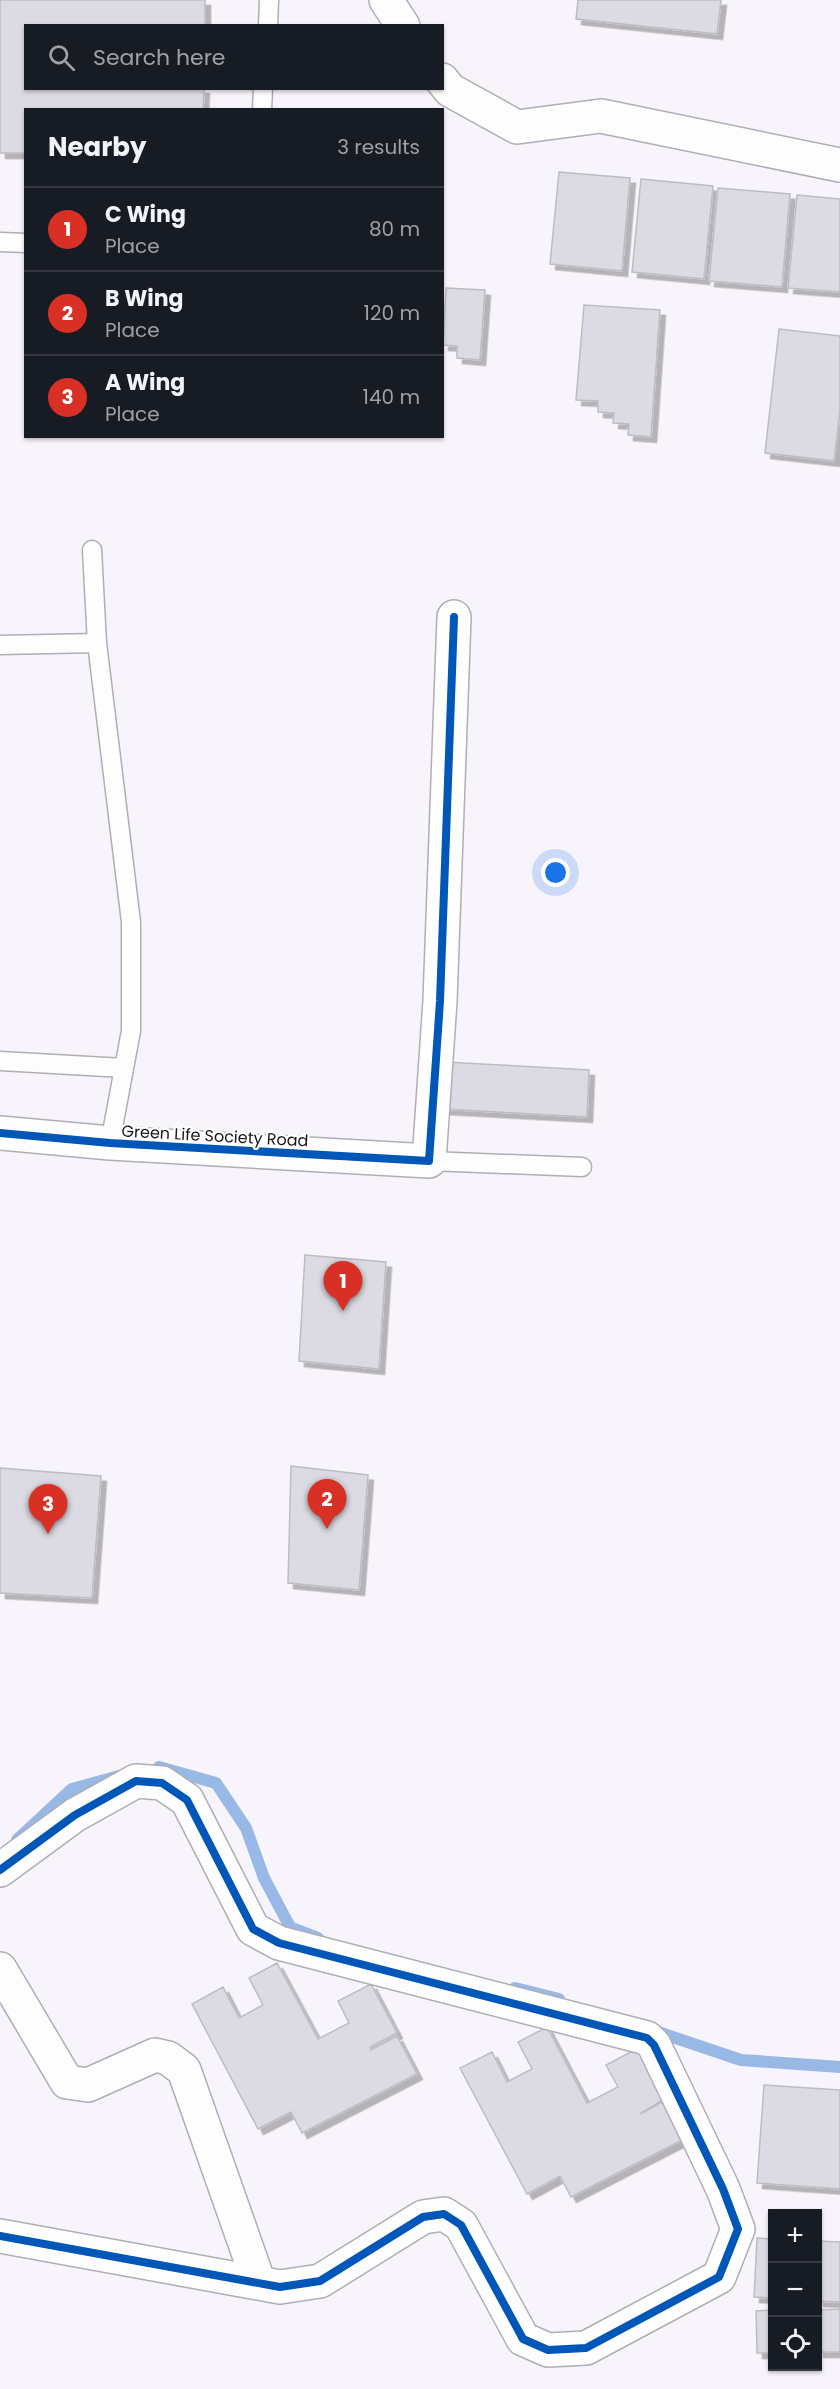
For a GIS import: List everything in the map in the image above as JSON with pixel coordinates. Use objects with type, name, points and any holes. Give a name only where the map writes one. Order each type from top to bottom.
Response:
[{"type":"street","points":[[386,0],[402,24]]},
{"type":"street","points":[[444,82],[450,90],[517,127],[601,116],[840,165]]},
{"type":"street","points":[[429,1161],[441,990],[454,617]]},
{"type":"street","name":"Green Life Society Road","points":[[0,1133],[110,1143],[429,1161]]},
{"type":"street","points":[[0,1870],[75,1815],[136,1781],[162,1783],[187,1800],[253,1929],[279,1943],[647,2038],[654,2045],[723,2188],[738,2229],[719,2277],[586,2348],[548,2350],[523,2339],[461,2225],[444,2214],[423,2217],[321,2280],[280,2287],[0,2236]]},
{"type":"street","points":[[1,1972],[67,2082],[88,2085],[154,2055],[168,2058],[184,2070],[259,2283]]},
{"type":"lane","points":[[268,24],[269,0]]},
{"type":"lane","points":[[262,108],[263,90]]},
{"type":"lane","points":[[0,242],[24,243]]},
{"type":"lane","points":[[92,550],[97,643],[131,922],[131,1031],[110,1143]]},
{"type":"lane","points":[[0,645],[97,643]]},
{"type":"lane","points":[[0,1061],[124,1068]]},
{"type":"lane","points":[[429,1161],[582,1167]]},
{"type":"building","points":[[0,0],[205,0],[205,24],[24,24],[24,90],[204,90],[203,108],[24,108],[24,153],[0,153]]},
{"type":"building","points":[[578,0],[721,0],[717,34],[576,19]]},
{"type":"building","points":[[559,172],[630,178],[622,271],[550,264]]},
{"type":"building","points":[[641,179],[713,186],[704,279],[632,272]]},
{"type":"building","points":[[718,188],[790,194],[782,287],[709,281]]},
{"type":"building","points":[[797,195],[840,199],[840,292],[788,288]]},
{"type":"building","points":[[446,288],[485,290],[480,360],[457,358],[457,346],[444,345]]},
{"type":"building","points":[[584,305],[660,310],[651,437],[628,435],[629,424],[613,423],[614,413],[598,412],[598,401],[576,400]]},
{"type":"building","points":[[779,329],[840,336],[840,411],[834,461],[765,453]]},
{"type":"building","points":[[445,1062],[589,1070],[587,1117],[442,1109]]},
{"type":"building","points":[[305,1255],[386,1262],[379,1369],[299,1361]]},
{"type":"building","points":[[291,1466],[368,1475],[359,1590],[288,1583]]},
{"type":"building","points":[[0,1468],[101,1476],[92,1598],[0,1593]]},
{"type":"building","points":[[277,1963],[318,2039],[349,2023],[338,2001],[371,1984],[397,2033],[370,2047],[371,2050],[397,2036],[417,2074],[302,2133],[291,2112],[258,2129],[192,2004],[223,1987],[239,2018],[263,2005],[249,1978]]},
{"type":"building","points":[[547,2027],[587,2103],[618,2087],[606,2065],[640,2047],[666,2098],[640,2114],[666,2100],[686,2138],[571,2197],[560,2176],[527,2194],[460,2068],[492,2052],[507,2082],[532,2069],[518,2042]]},
{"type":"building","points":[[764,2085],[840,2090],[840,2189],[757,2183]]},
{"type":"building","points":[[757,2238],[768,2239],[768,2298],[754,2297]]},
{"type":"building","points":[[822,2241],[840,2242],[840,2302],[822,2301]]},
{"type":"building","points":[[840,2309],[840,2352],[822,2352],[822,2310]]},
{"type":"building","points":[[768,2310],[768,2353],[757,2353],[756,2311]]},
{"type":"waterway","points":[[159,1767],[216,1783],[246,1828],[264,1878],[290,1927],[318,1938]]},
{"type":"waterway","points":[[17,1840],[72,1789],[119,1776]]},
{"type":"waterway","points":[[515,1988],[559,1999]]},
{"type":"waterway","points":[[652,2030],[741,2060],[840,2067]]},
{"type":"cycle path","points":[[0,1133],[110,1143],[429,1161],[440,1001],[454,617]]},
{"type":"cycle path","points":[[0,1870],[75,1815],[136,1781],[162,1783],[187,1800],[253,1929],[279,1943],[647,2038],[654,2045],[723,2189],[738,2229],[719,2277],[586,2348],[548,2350],[523,2339],[461,2225],[444,2214],[423,2217],[320,2281],[280,2287],[0,2236]]},
{"type":"place","name":"C Wing","points":[[343,1311]]},
{"type":"place","name":"B Wing","points":[[327,1529]]},
{"type":"place","name":"A Wing","points":[[48,1534]]}]
